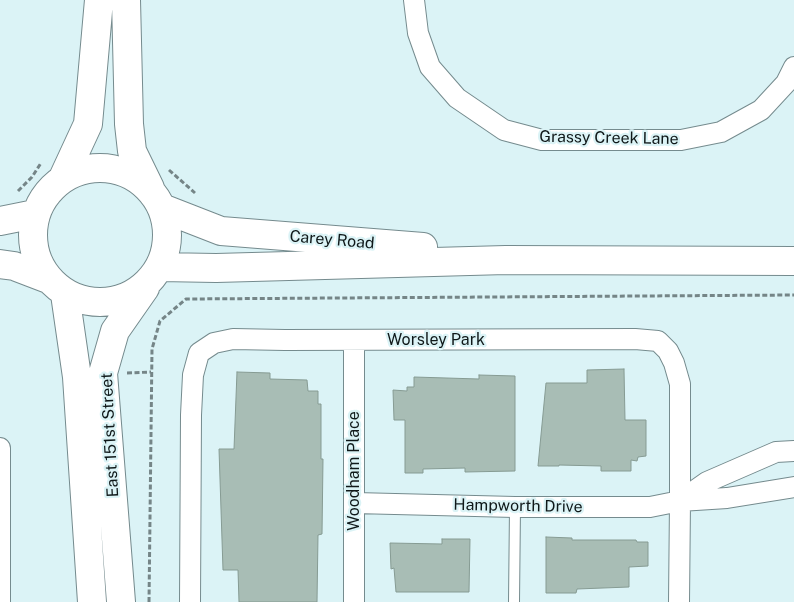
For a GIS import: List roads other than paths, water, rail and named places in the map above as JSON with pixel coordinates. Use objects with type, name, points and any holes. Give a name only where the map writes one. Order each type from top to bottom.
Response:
[{"type":"street","points":[[63,178],[88,124],[99,0]]},
{"type":"street","points":[[0,264],[14,266],[87,302],[110,302],[132,295],[155,273],[166,248],[167,227],[157,200],[132,151],[129,124],[126,0]]},
{"type":"street","name":"Grassy Creek Lane","points":[[414,0],[418,33],[430,67],[457,98],[504,130],[542,140],[681,140],[721,132],[761,110],[786,83],[794,67]]},
{"type":"street","points":[[56,286],[36,259],[32,237],[35,214],[46,193],[63,178],[81,169],[100,167],[119,170],[137,178],[157,200]]},
{"type":"street","name":"Carey Road","points":[[157,200],[221,231],[421,247],[506,260]]},
{"type":"street","points":[[0,221],[35,214]]},
{"type":"street","name":"Carey Road","points":[[155,273],[216,268],[506,260],[794,261]]},
{"type":"street","name":"East 151st Street","points":[[121,602],[103,373],[115,331],[155,273]]},
{"type":"street","name":"East 151st Street","points":[[56,286],[77,378],[92,602]]},
{"type":"street","name":"Worsley Park","points":[[190,602],[193,375],[199,353],[214,342],[233,339],[658,341],[668,351],[674,363],[680,384],[679,602]]},
{"type":"street","name":"Woodham Place","points":[[354,340],[354,602]]},
{"type":"street","points":[[0,448],[0,602]]},
{"type":"street","name":"Hampworth Drive","points":[[680,501],[707,482],[776,452],[794,451]]},
{"type":"street","name":"Hampworth Drive","points":[[355,504],[650,507],[680,501],[726,498],[794,487]]},
{"type":"lane","points":[[514,602],[515,507]]}]
